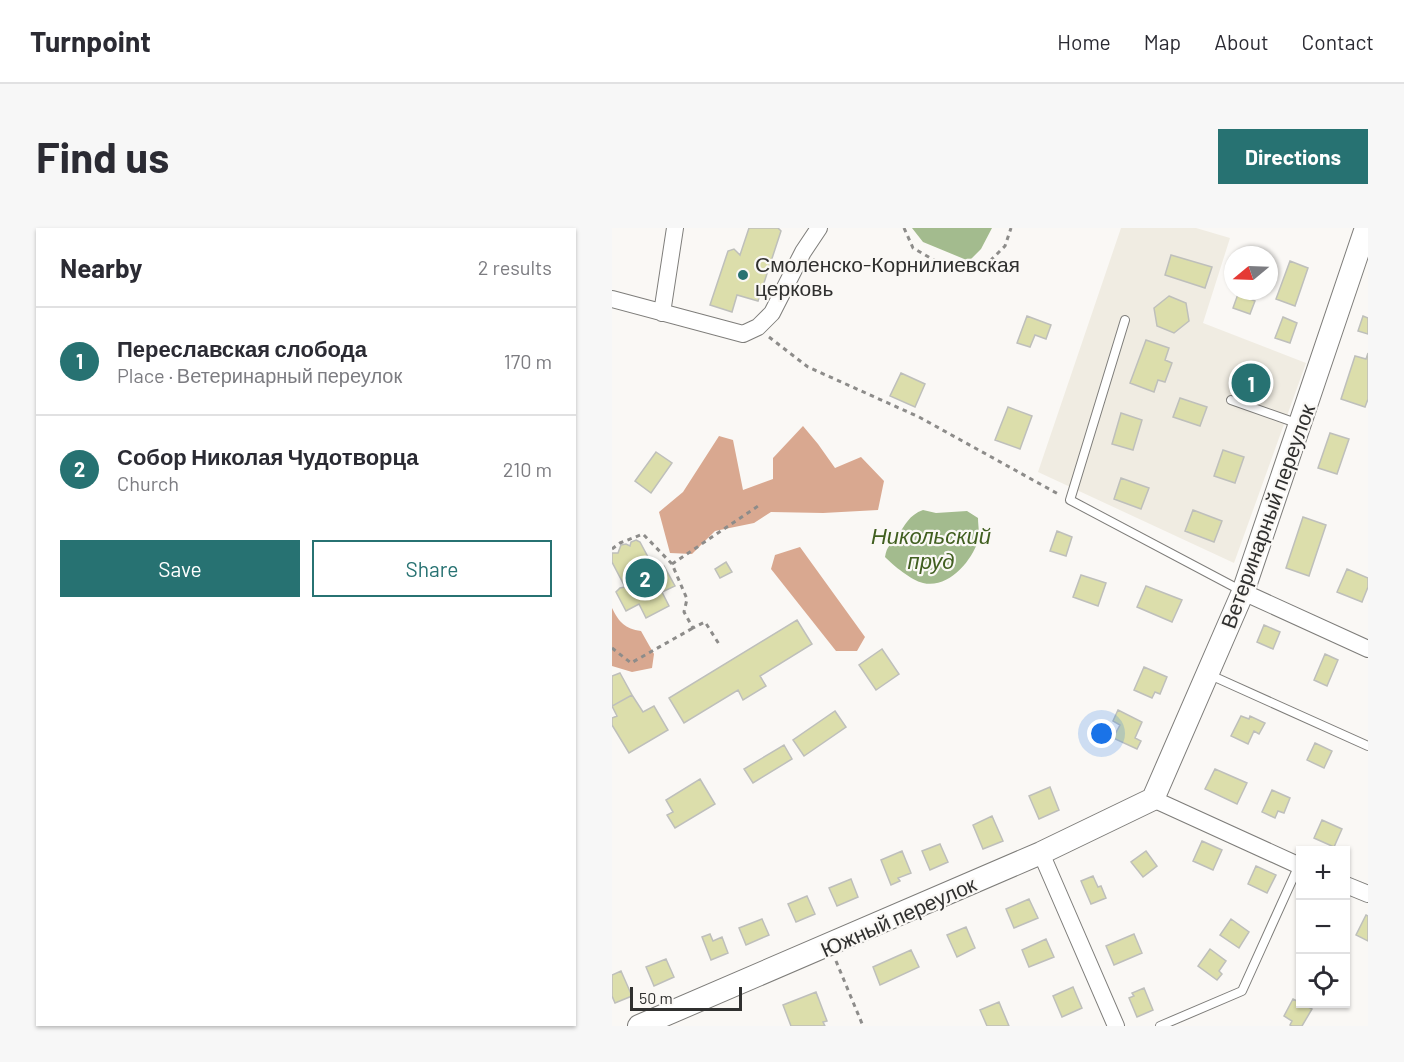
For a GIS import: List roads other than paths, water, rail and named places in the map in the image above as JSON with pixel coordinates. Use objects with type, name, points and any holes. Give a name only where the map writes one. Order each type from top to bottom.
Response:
[{"type":"street","points":[[662,313],[675,228]]},
{"type":"street","points":[[612,299],[743,334],[758,327],[772,313],[803,252],[819,228]]},
{"type":"street","name":"Ветеринарный переулок","points":[[1153,799],[1243,592],[1366,233]]},
{"type":"street","points":[[1243,592],[1368,650]]},
{"type":"street","points":[[1153,799],[1296,864]]},
{"type":"street","name":"Южный переулок","points":[[639,1026],[1041,853],[1153,799]]},
{"type":"street","points":[[1041,853],[1116,1026]]},
{"type":"street","points":[[1350,887],[1368,894]]},
{"type":"lane","points":[[1125,320],[1070,500],[1243,592]]},
{"type":"lane","points":[[1231,400],[1300,424]]},
{"type":"lane","points":[[1208,674],[1368,746]]},
{"type":"lane","points":[[1160,1026],[1242,991],[1296,875]]},
{"type":"water","points":[[912,228],[992,228],[981,249],[969,261],[923,242]]},
{"type":"water","name":"Никольский пруд","points":[[923,510],[936,513],[967,511],[978,518],[979,539],[970,557],[950,578],[932,584],[913,579],[885,557],[889,546],[908,521]]},
{"type":"place","name":"Смоленско-Корнилиевская церковь","points":[[743,275]]},
{"type":"place","name":"Переславская слобода","points":[[1251,383]]},
{"type":"place","name":"Собор Николая Чудотворца","points":[[645,578]]}]
